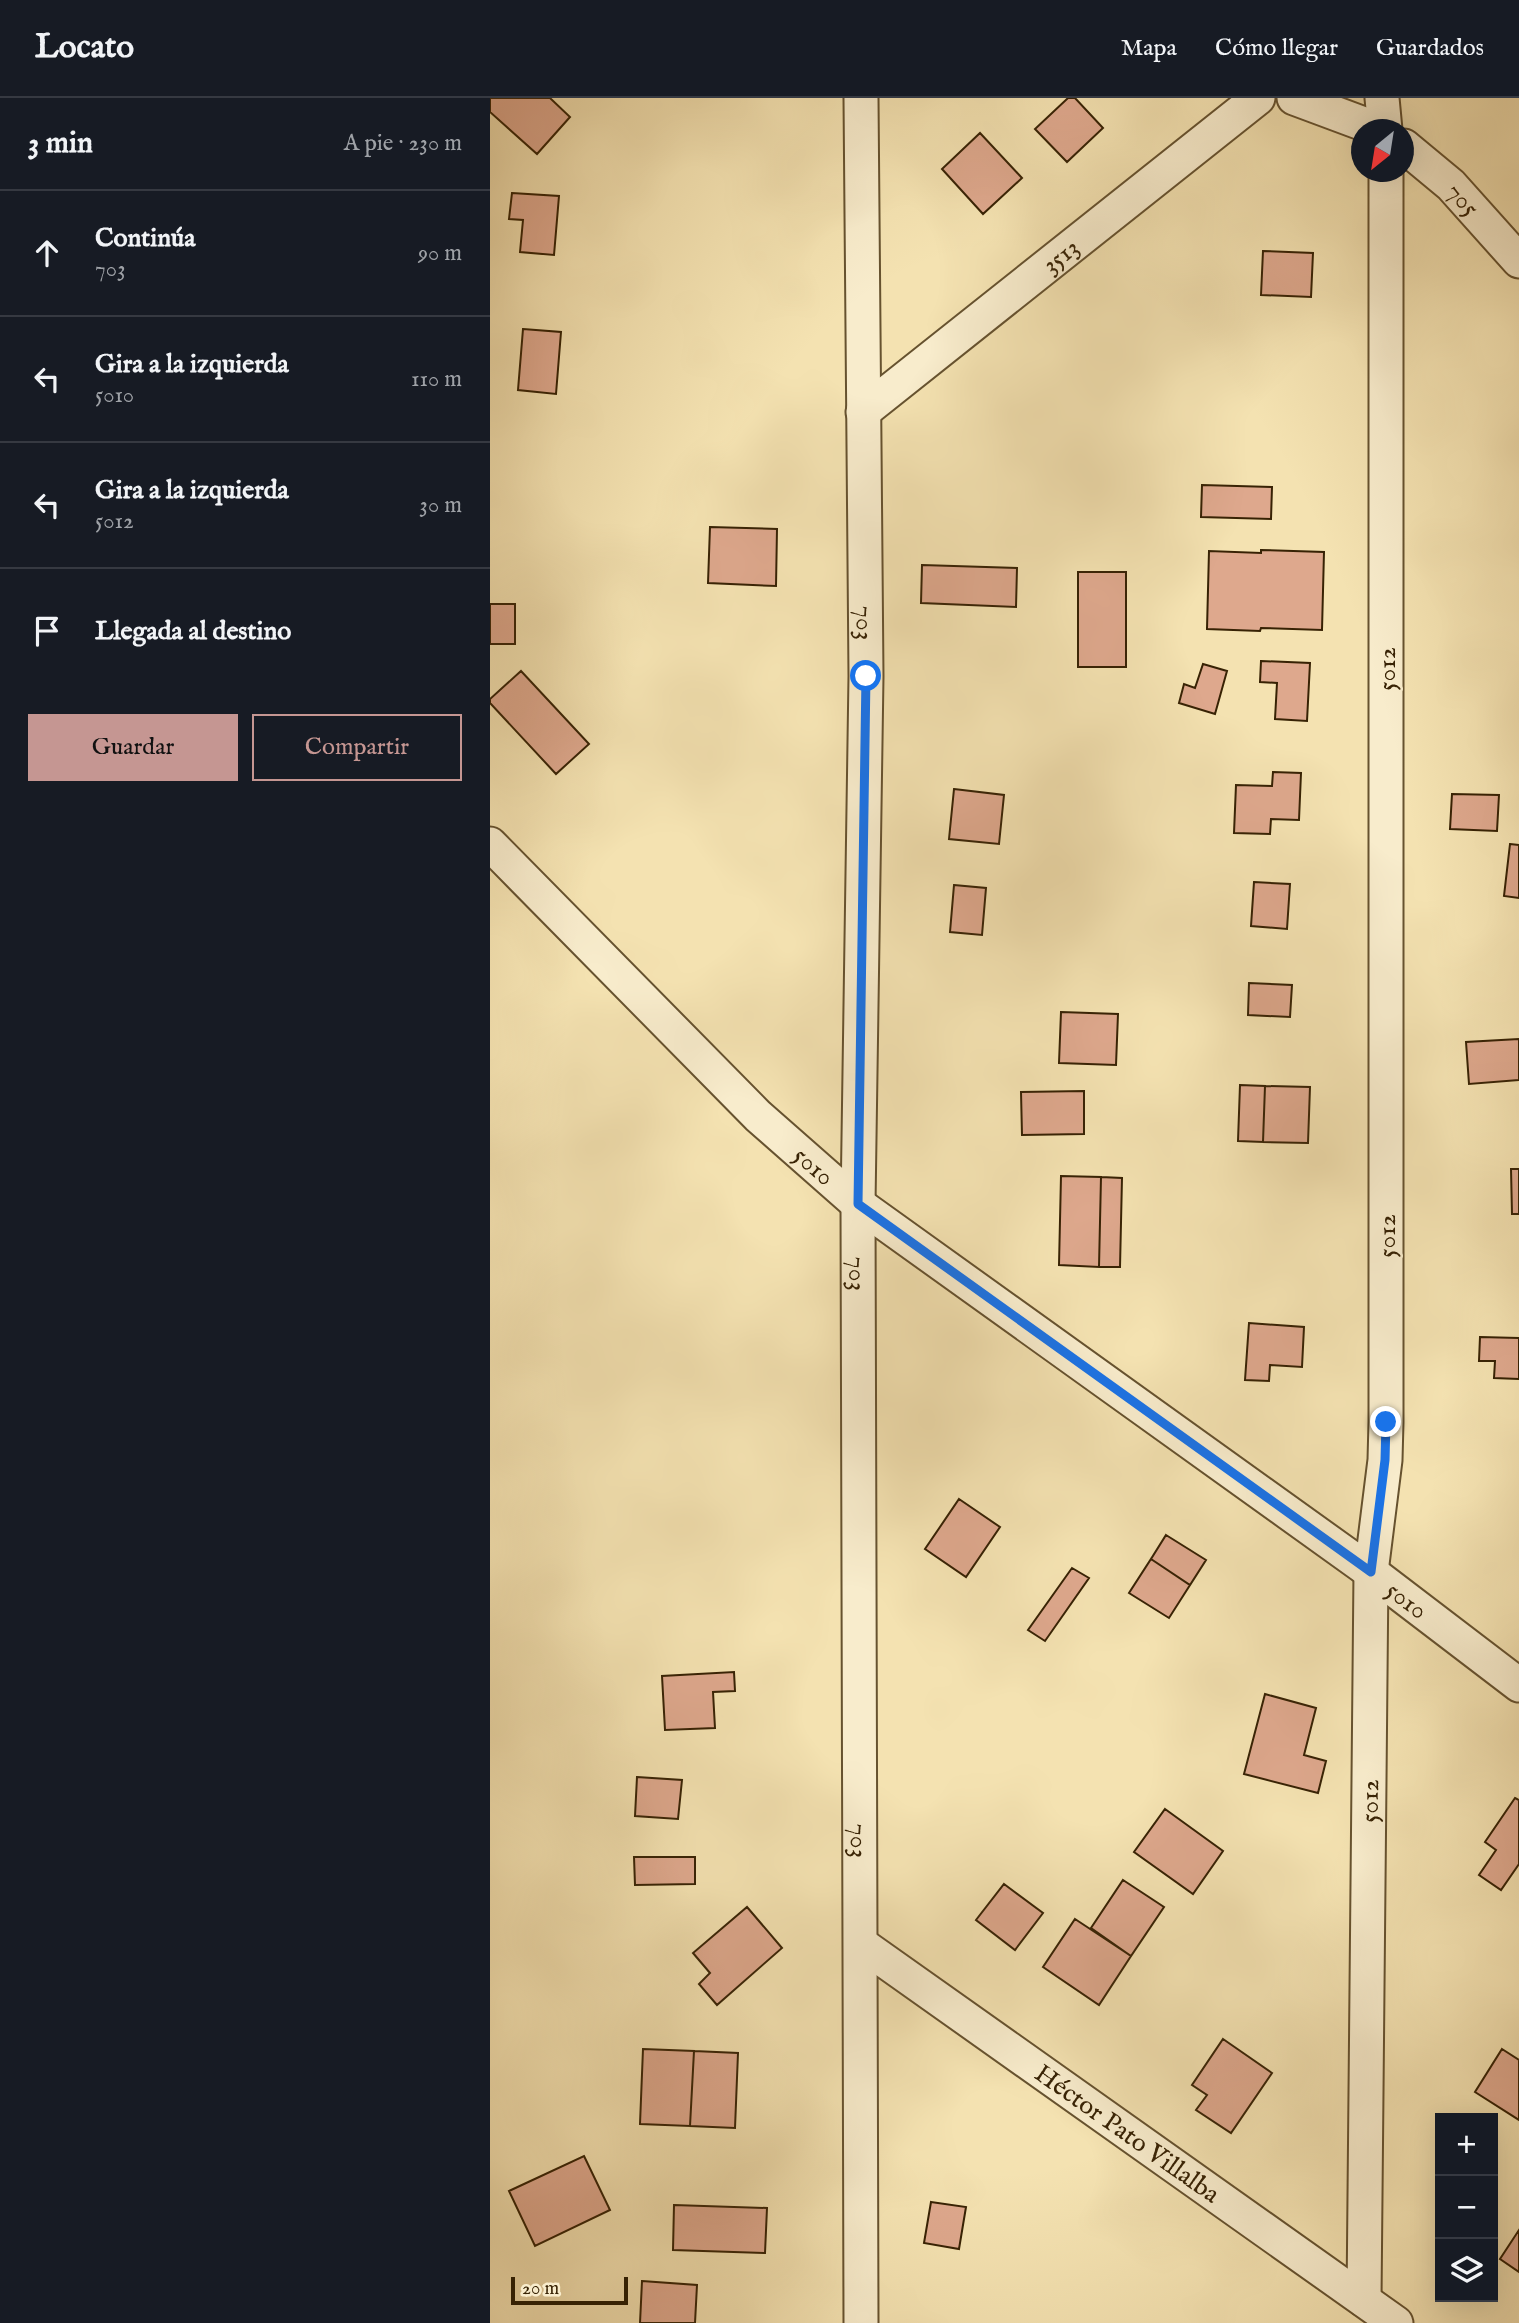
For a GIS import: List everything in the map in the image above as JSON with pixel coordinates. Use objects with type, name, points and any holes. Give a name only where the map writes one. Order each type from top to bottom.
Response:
[{"type":"street","name":"703","points":[[861,98],[866,676],[858,1204],[861,2323]]},
{"type":"street","name":"3513","points":[[863,412],[1258,98]]},
{"type":"street","points":[[1294,98],[1351,119]]},
{"type":"street","points":[[1382,98],[1384,119]]},
{"type":"street","name":"705","points":[[1414,154],[1451,184],[1519,261]]},
{"type":"street","name":"5012","points":[[1364,2300],[1371,1572],[1385,1460],[1386,1422],[1385,182]]},
{"type":"street","name":"5010","points":[[490,844],[758,1116],[858,1204],[1371,1572],[1519,1685]]},
{"type":"street","name":"Héctor Pato Villalba","points":[[861,1944],[1396,2323]]},
{"type":"building","points":[[490,98],[550,98],[570,117],[537,154],[490,112]]},
{"type":"building","points":[[1068,98],[1075,98],[1103,128],[1067,162],[1035,129]]},
{"type":"building","points":[[980,133],[1022,178],[983,214],[942,169]]},
{"type":"building","points":[[512,193],[559,196],[554,255],[520,252],[523,220],[509,219]]},
{"type":"building","points":[[1263,251],[1313,253],[1311,297],[1261,295]]},
{"type":"building","points":[[523,329],[561,332],[556,394],[518,390]]},
{"type":"building","points":[[1202,485],[1272,487],[1271,519],[1201,517]]},
{"type":"building","points":[[710,527],[777,529],[776,586],[708,583]]},
{"type":"building","points":[[1261,550],[1324,552],[1322,630],[1207,629],[1209,551],[1261,553]]},
{"type":"building","points":[[922,565],[1017,568],[1016,607],[921,603]]},
{"type":"building","points":[[1078,572],[1126,572],[1126,667],[1078,667]]},
{"type":"building","points":[[490,604],[515,604],[515,644],[490,644]]},
{"type":"building","points":[[1261,661],[1310,663],[1307,721],[1275,719],[1277,683],[1260,682]]},
{"type":"building","points":[[1203,664],[1227,671],[1215,714],[1179,703],[1184,684],[1195,688]]},
{"type":"building","points":[[521,671],[589,744],[556,774],[490,703],[490,699]]},
{"type":"building","points":[[1273,772],[1301,773],[1299,820],[1271,819],[1270,834],[1234,833],[1236,785],[1272,786]]},
{"type":"building","points":[[954,789],[1004,795],[999,844],[949,839]]},
{"type":"building","points":[[1452,794],[1499,795],[1497,831],[1450,829]]},
{"type":"building","points":[[1510,844],[1519,845],[1519,898],[1504,896]]},
{"type":"building","points":[[1254,882],[1290,884],[1287,929],[1251,926]]},
{"type":"building","points":[[954,885],[986,888],[982,935],[950,932]]},
{"type":"building","points":[[1249,983],[1292,985],[1290,1017],[1248,1015]]},
{"type":"building","points":[[1061,1012],[1118,1014],[1116,1065],[1059,1063]]},
{"type":"building","points":[[1519,1039],[1519,1080],[1469,1084],[1466,1042]]},
{"type":"building","points":[[1240,1085],[1265,1086],[1263,1142],[1238,1141]]},
{"type":"building","points":[[1265,1086],[1310,1087],[1308,1143],[1263,1142]]},
{"type":"building","points":[[1084,1091],[1084,1134],[1022,1135],[1021,1092]]},
{"type":"building","points":[[1511,1169],[1519,1169],[1519,1214],[1512,1214]]},
{"type":"building","points":[[1061,1176],[1101,1177],[1099,1267],[1059,1265]]},
{"type":"building","points":[[1101,1177],[1122,1178],[1120,1267],[1099,1267]]},
{"type":"building","points":[[1249,1323],[1304,1327],[1302,1367],[1270,1365],[1269,1381],[1245,1380]]},
{"type":"building","points":[[1480,1337],[1519,1338],[1519,1379],[1494,1378],[1495,1361],[1479,1361]]},
{"type":"building","points":[[959,1499],[1000,1527],[966,1577],[925,1549]]},
{"type":"building","points":[[1166,1535],[1206,1560],[1190,1585],[1151,1559]]},
{"type":"building","points":[[1151,1559],[1190,1585],[1169,1618],[1129,1593]]},
{"type":"building","points":[[1072,1568],[1089,1578],[1045,1641],[1028,1630]]},
{"type":"building","points":[[734,1672],[735,1691],[713,1692],[715,1728],[665,1730],[662,1676]]},
{"type":"building","points":[[1265,1694],[1316,1708],[1304,1755],[1326,1761],[1318,1793],[1244,1774]]},
{"type":"building","points":[[637,1777],[682,1780],[678,1819],[635,1816]]},
{"type":"building","points":[[1515,1798],[1519,1800],[1519,1864],[1501,1890],[1479,1875],[1496,1850],[1485,1842]]},
{"type":"building","points":[[1165,1809],[1223,1851],[1193,1894],[1134,1852]]},
{"type":"building","points":[[634,1857],[695,1857],[695,1884],[635,1885]]},
{"type":"building","points":[[1123,1880],[1164,1907],[1131,1956],[1091,1928]]},
{"type":"building","points":[[1004,1884],[1043,1913],[1015,1950],[976,1920]]},
{"type":"building","points":[[747,1907],[782,1948],[717,2005],[699,1984],[710,1973],[693,1953]]},
{"type":"building","points":[[1075,1919],[1131,1956],[1099,2005],[1043,1967]]},
{"type":"building","points":[[1223,2039],[1272,2073],[1231,2133],[1196,2110],[1207,2095],[1192,2085]]},
{"type":"building","points":[[643,2049],[694,2051],[690,2126],[640,2124]]},
{"type":"building","points":[[1502,2049],[1519,2060],[1519,2120],[1475,2092]]},
{"type":"building","points":[[694,2051],[738,2053],[735,2128],[690,2126]]},
{"type":"building","points":[[584,2156],[610,2210],[535,2246],[509,2191]]},
{"type":"building","points":[[931,2202],[966,2207],[959,2249],[924,2243]]},
{"type":"building","points":[[674,2205],[767,2208],[765,2253],[673,2250]]},
{"type":"building","points":[[1519,2230],[1519,2272],[1500,2259]]},
{"type":"building","points":[[642,2281],[697,2285],[695,2323],[640,2323]]},
{"type":"route","points":[[866,676],[858,1204],[1371,1572],[1385,1460],[1386,1422]]}]
